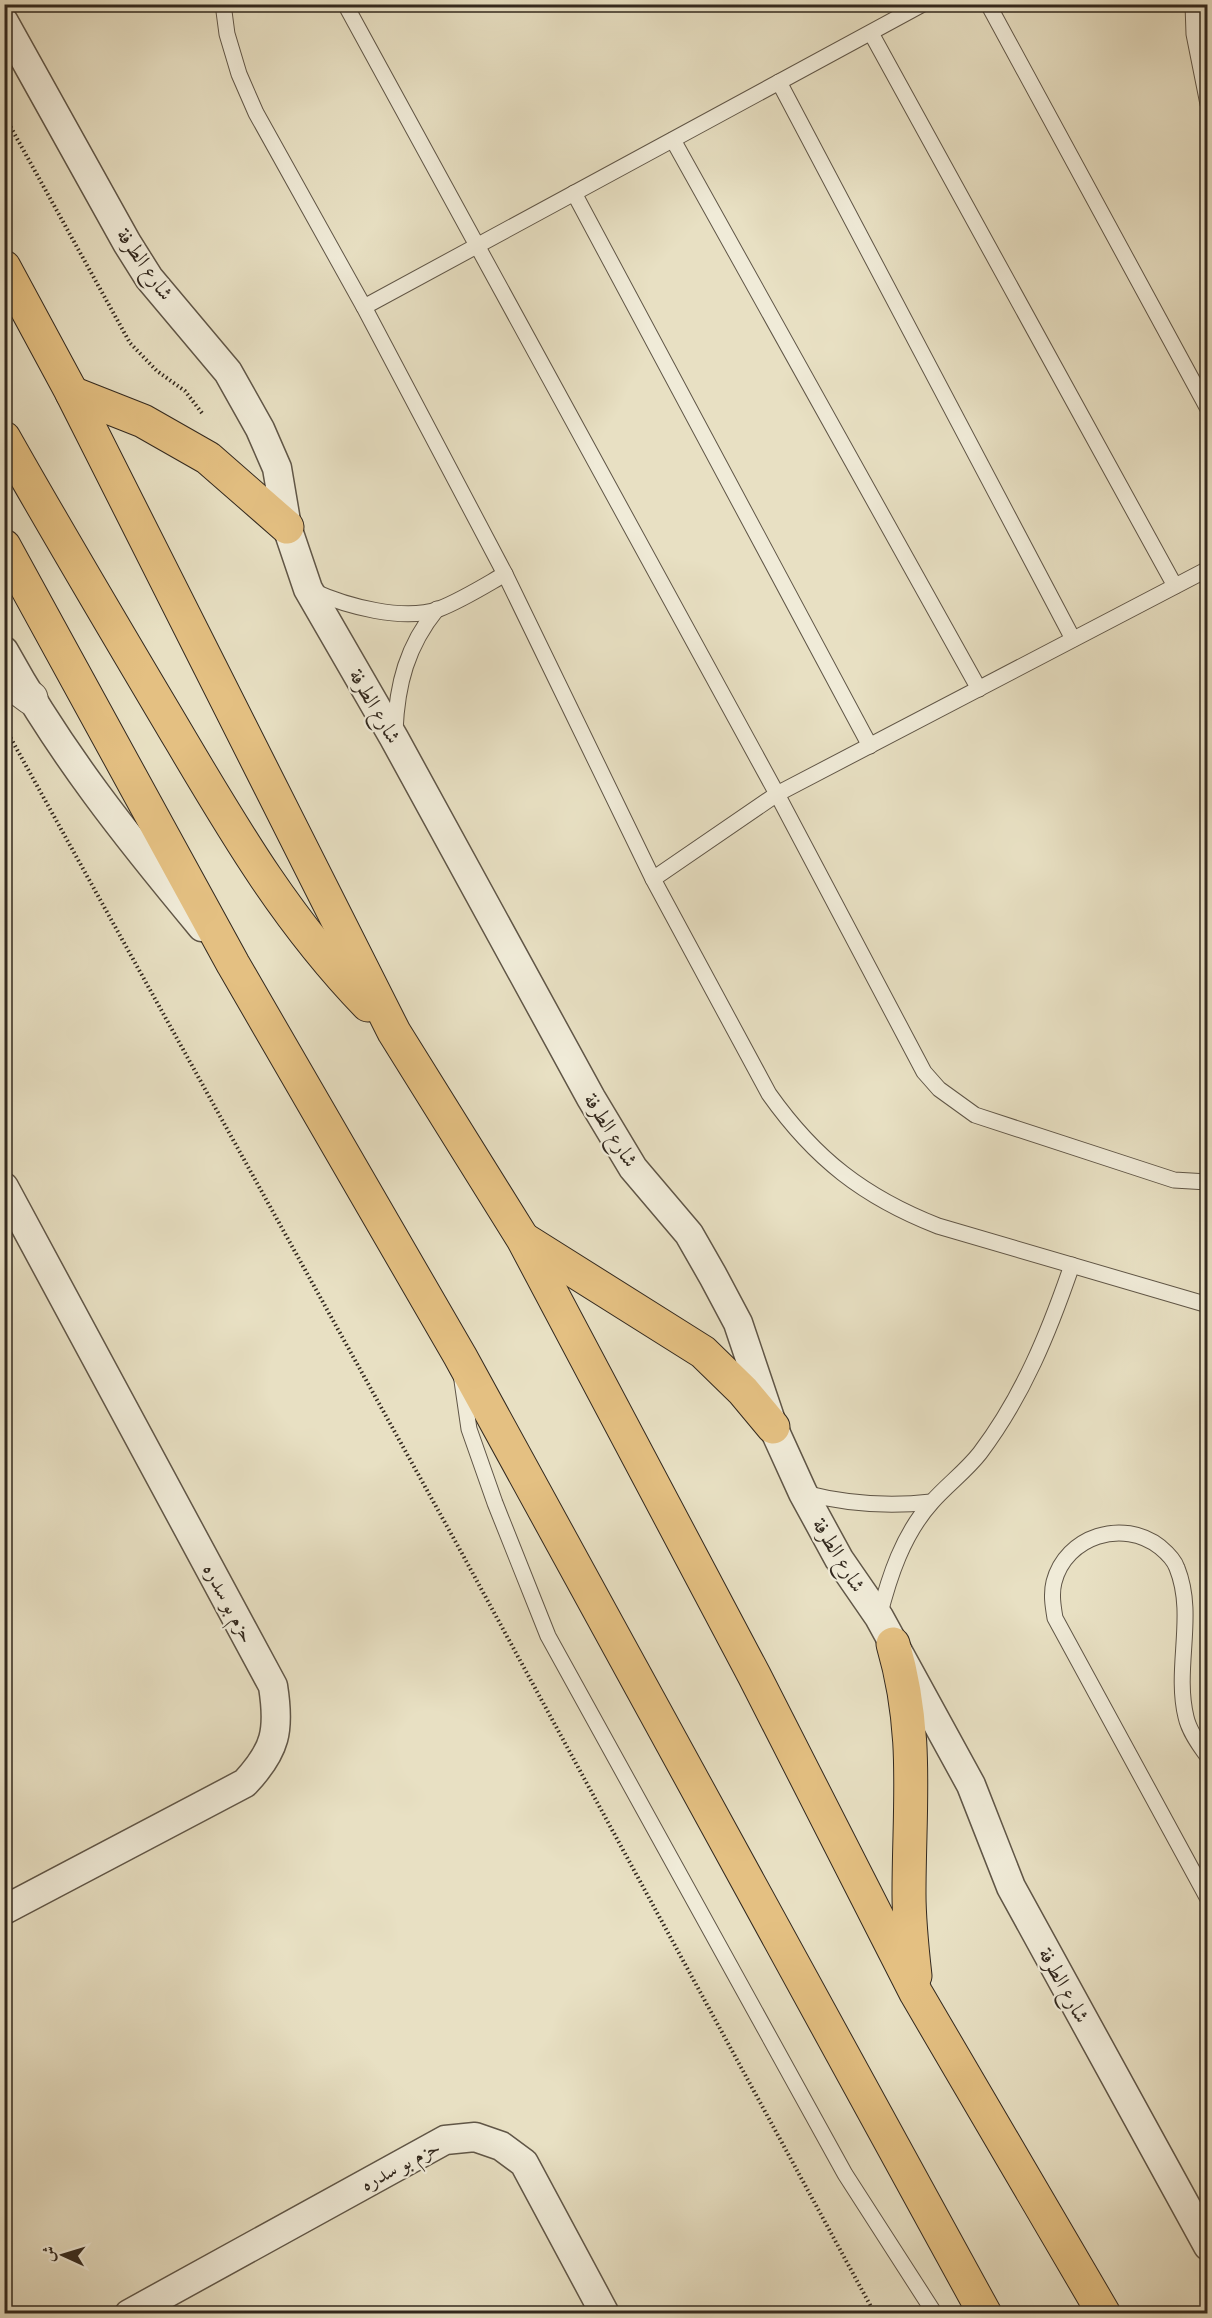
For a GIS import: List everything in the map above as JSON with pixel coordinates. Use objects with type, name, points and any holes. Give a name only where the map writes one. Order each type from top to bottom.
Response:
[{"type":"main road","points":[[4,267],[72,393],[394,1032],[523,1239],[754,1675],[916,1993],[1104,2313]]},
{"type":"main road","points":[[72,393],[143,421],[208,458],[287,527]]},
{"type":"main road","points":[[4,438],[252,860],[295,921],[344,980],[394,1032]]},
{"type":"main road","points":[[4,546],[233,964],[460,1356],[985,2313]]},
{"type":"main road","points":[[523,1239],[703,1352],[743,1391],[773,1427]]},
{"type":"main road","points":[[886,1631],[905,1684],[910,1725],[912,1794],[909,1897],[916,1993]]},
{"type":"main road","points":[[966,2280],[994,2313]]},
{"type":"street","name":"شارع الطرفة","points":[[4,22],[127,243],[150,278],[228,372],[245,400],[277,468],[287,527],[309,589],[394,738],[591,1098],[633,1168],[689,1233],[713,1276],[738,1323],[773,1427],[802,1493],[839,1558],[886,1631],[971,1785],[1011,1887],[1208,2246]]},
{"type":"street","points":[[4,651],[71,761],[118,825],[233,964]]},
{"type":"street","points":[[4,678],[31,698]]},
{"type":"street","name":"حزم بو سدره","points":[[4,1187],[273,1686],[278,1714],[275,1739],[263,1764],[245,1782],[4,1910]]},
{"type":"street","name":"حزم بو سدره","points":[[140,2311],[446,2140],[475,2137],[501,2146],[524,2163],[605,2313]]},
{"type":"lane","points":[[223,4],[227,34],[239,74],[256,113],[364,306],[505,574],[653,879],[769,1094],[790,1124],[842,1175],[904,1213],[938,1226],[1208,1305]]},
{"type":"lane","points":[[345,4],[777,794],[913,1053],[939,1089],[975,1115],[1174,1180],[1208,1182]]},
{"type":"lane","points":[[364,306],[923,4]]},
{"type":"lane","points":[[988,4],[1208,409]]},
{"type":"lane","points":[[1193,4],[1194,34],[1208,104]]},
{"type":"lane","points":[[871,33],[1175,586]]},
{"type":"lane","points":[[779,82],[1073,639]]},
{"type":"lane","points":[[673,140],[979,689]]},
{"type":"lane","points":[[574,193],[870,746]]},
{"type":"lane","points":[[653,879],[777,794],[1208,569]]},
{"type":"lane","points":[[309,589],[339,603],[371,610],[404,613],[438,609],[505,574]]},
{"type":"lane","points":[[394,738],[396,696],[407,658],[425,624],[438,609]]},
{"type":"lane","points":[[886,1631],[893,1569],[904,1545],[931,1503],[979,1454],[1012,1405],[1039,1353],[1072,1264]]},
{"type":"lane","points":[[460,1356],[462,1392],[469,1429],[548,1636],[845,2174],[935,2313]]},
{"type":"lane","points":[[802,1493],[866,1506],[931,1503]]},
{"type":"lane","points":[[1208,1757],[1186,1718],[1180,1671],[1183,1602],[1177,1567],[1167,1553],[1137,1535],[1103,1534],[1086,1540],[1072,1551],[1057,1574],[1052,1601],[1055,1618],[1208,1899]]},
{"type":"path","points":[[4,115],[130,343],[157,371],[185,391],[203,414],[207,428],[208,458]]},
{"type":"path","points":[[4,726],[459,1548],[875,2313]]}]
